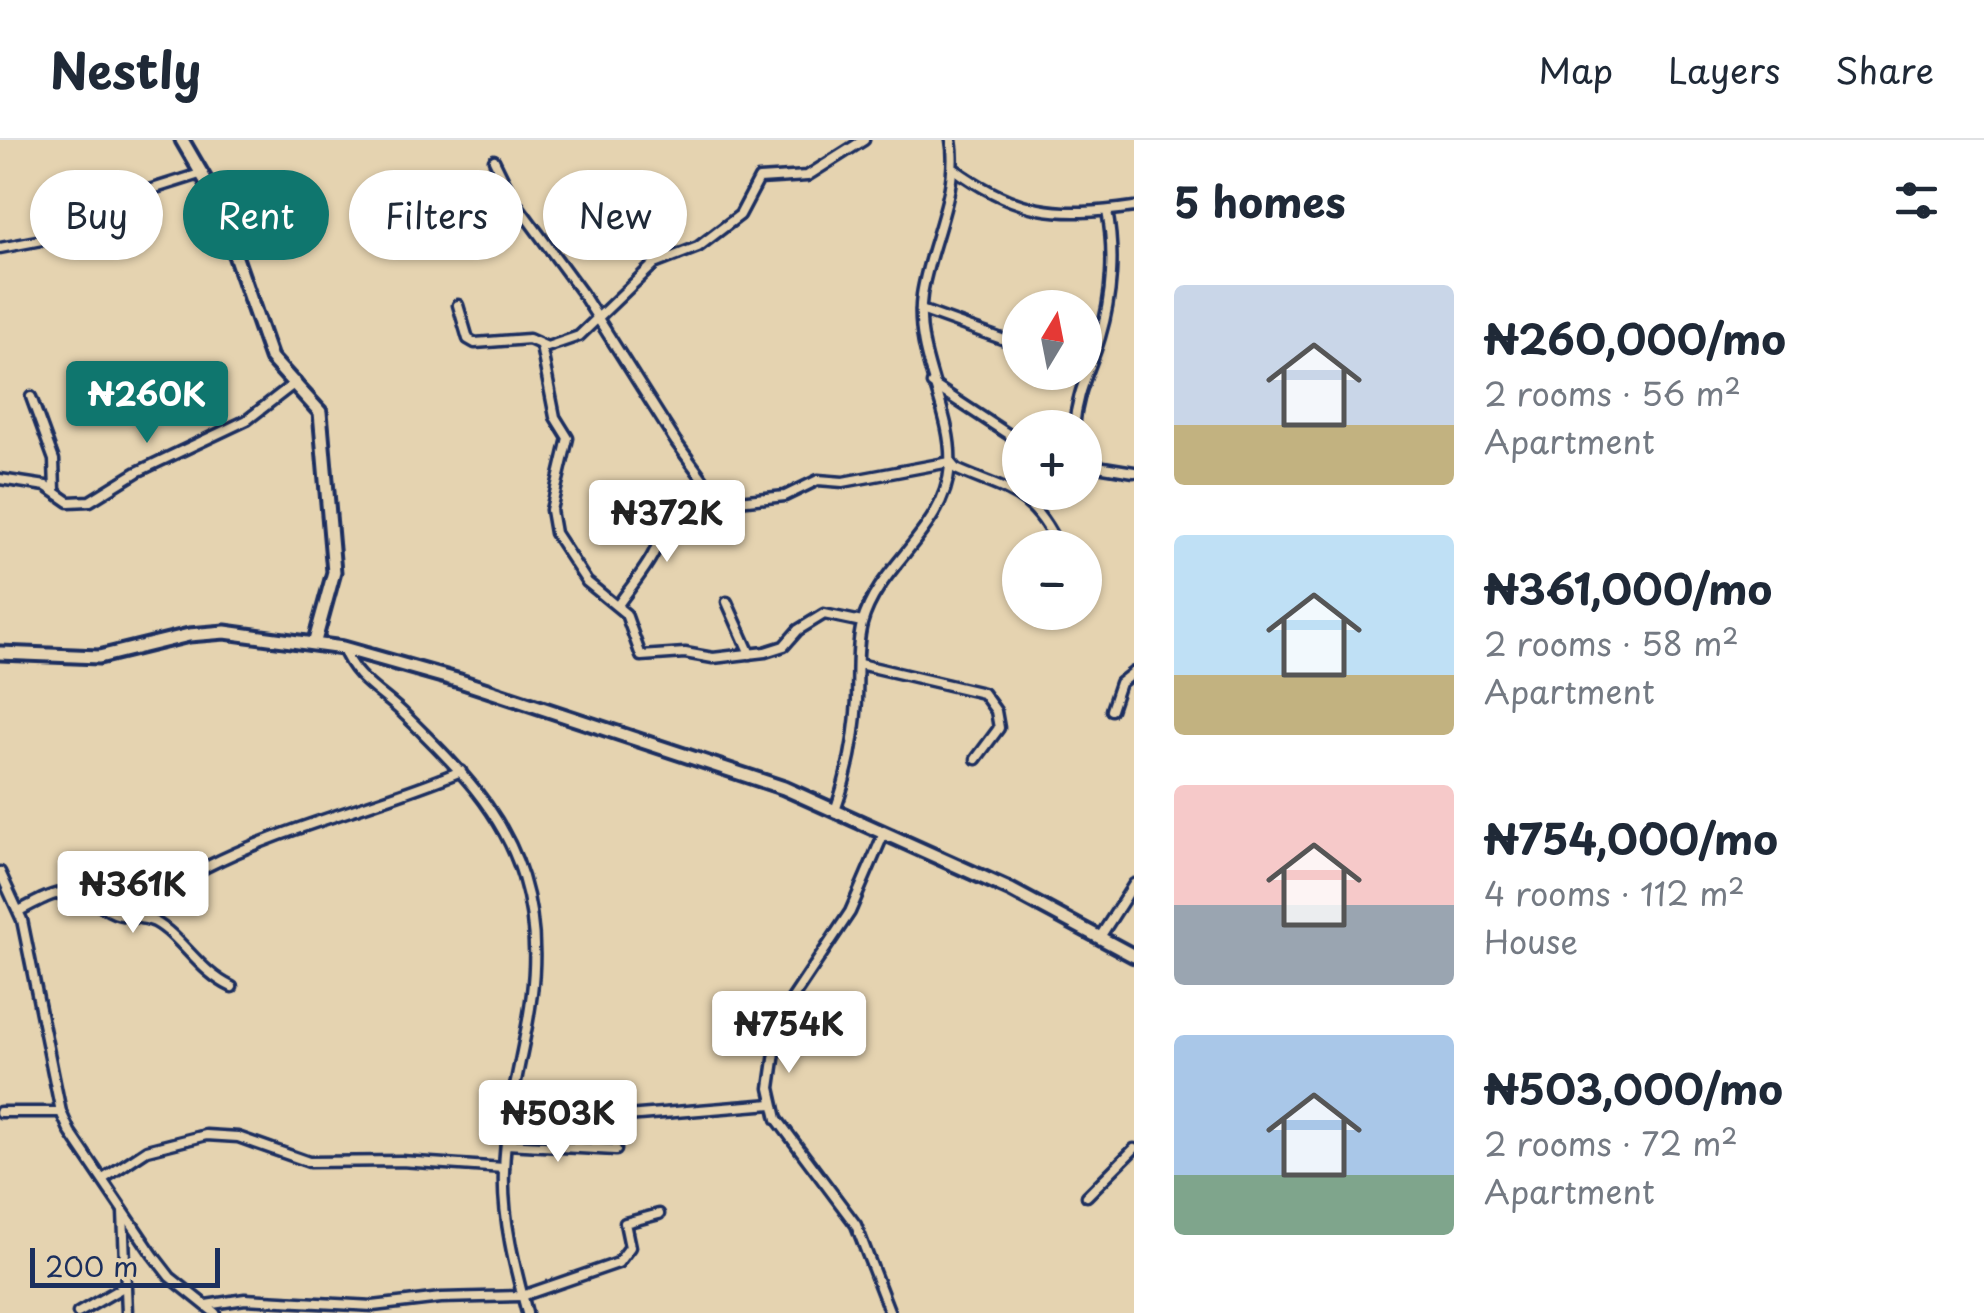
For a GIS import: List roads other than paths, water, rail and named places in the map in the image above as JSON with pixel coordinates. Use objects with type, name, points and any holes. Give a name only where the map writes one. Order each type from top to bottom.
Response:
[{"type":"main road","points":[[182,140],[201,170]]},
{"type":"main road","points":[[235,260],[278,368],[296,382],[320,412],[334,572],[315,641]]},
{"type":"main road","points":[[0,653],[99,657],[189,635],[225,632],[315,641],[343,648],[747,774],[884,833],[1134,956]]},
{"type":"street","points":[[458,305],[468,340],[529,340],[541,346],[568,342],[600,321],[654,264],[698,247],[740,216],[759,180],[806,176],[864,140]]},
{"type":"street","points":[[836,811],[852,753],[862,622],[890,574],[931,519],[950,462],[932,384],[921,310],[953,168],[951,140]]},
{"type":"street","points":[[494,160],[513,199],[600,321],[714,498],[728,505],[755,497],[786,496],[818,480],[843,482],[950,462]]},
{"type":"street","points":[[953,168],[1012,205],[1058,214],[1134,207]]},
{"type":"street","points":[[1,244],[52,238],[92,208],[183,179]]},
{"type":"street","points":[[1076,410],[1077,394],[1100,339],[1110,286],[1107,211]]},
{"type":"street","points":[[921,310],[1002,340]]},
{"type":"street","points":[[541,346],[555,417],[568,438],[552,510],[555,534],[592,587],[618,605],[630,621],[641,656],[685,653],[712,658],[750,654],[784,646],[798,630],[824,614],[862,622]]},
{"type":"street","points":[[0,478],[55,491],[69,502],[90,501],[137,472],[247,420],[296,382]]},
{"type":"street","points":[[932,384],[1002,430]]},
{"type":"street","points":[[31,398],[54,460],[55,491]]},
{"type":"street","points":[[950,462],[962,472],[996,482],[1023,497],[1043,516],[1050,530]]},
{"type":"street","points":[[1102,467],[1134,472]]},
{"type":"street","points":[[657,517],[684,514],[714,498]]},
{"type":"street","points":[[618,605],[659,543],[662,526],[657,517],[630,502]]},
{"type":"street","points":[[727,602],[750,654]]},
{"type":"street","points":[[343,648],[356,674],[461,771],[512,848],[528,901],[534,1004],[504,1168],[504,1202],[527,1313]]},
{"type":"street","points":[[859,664],[984,693],[996,710],[999,728],[976,758]]},
{"type":"street","points":[[1111,710],[1120,684],[1134,672]]},
{"type":"street","points":[[141,918],[208,866],[325,818],[402,796],[461,771]]},
{"type":"street","points":[[884,833],[850,912],[780,1017],[772,1052],[772,1104],[778,1119],[856,1225],[890,1313]]},
{"type":"street","points":[[0,872],[19,911],[61,1112],[82,1153],[170,1277],[215,1313]]},
{"type":"street","points":[[1100,936],[1134,884]]},
{"type":"street","points":[[19,911],[71,891],[84,893],[122,916],[161,926],[206,971],[232,987]]},
{"type":"street","points":[[509,1128],[542,1130],[578,1120],[772,1104]]},
{"type":"street","points":[[0,1112],[61,1112]]},
{"type":"street","points":[[103,1179],[147,1150],[206,1135],[238,1137],[309,1162],[386,1160],[504,1168]]},
{"type":"street","points":[[506,1144],[616,1150]]},
{"type":"street","points":[[1087,1196],[1134,1149]]},
{"type":"street","points":[[123,1207],[127,1313]]},
{"type":"street","points":[[206,1305],[246,1299],[373,1306],[440,1298],[522,1296],[618,1262],[630,1248],[625,1223],[659,1214]]},
{"type":"street","points":[[78,1313],[125,1286]]}]
